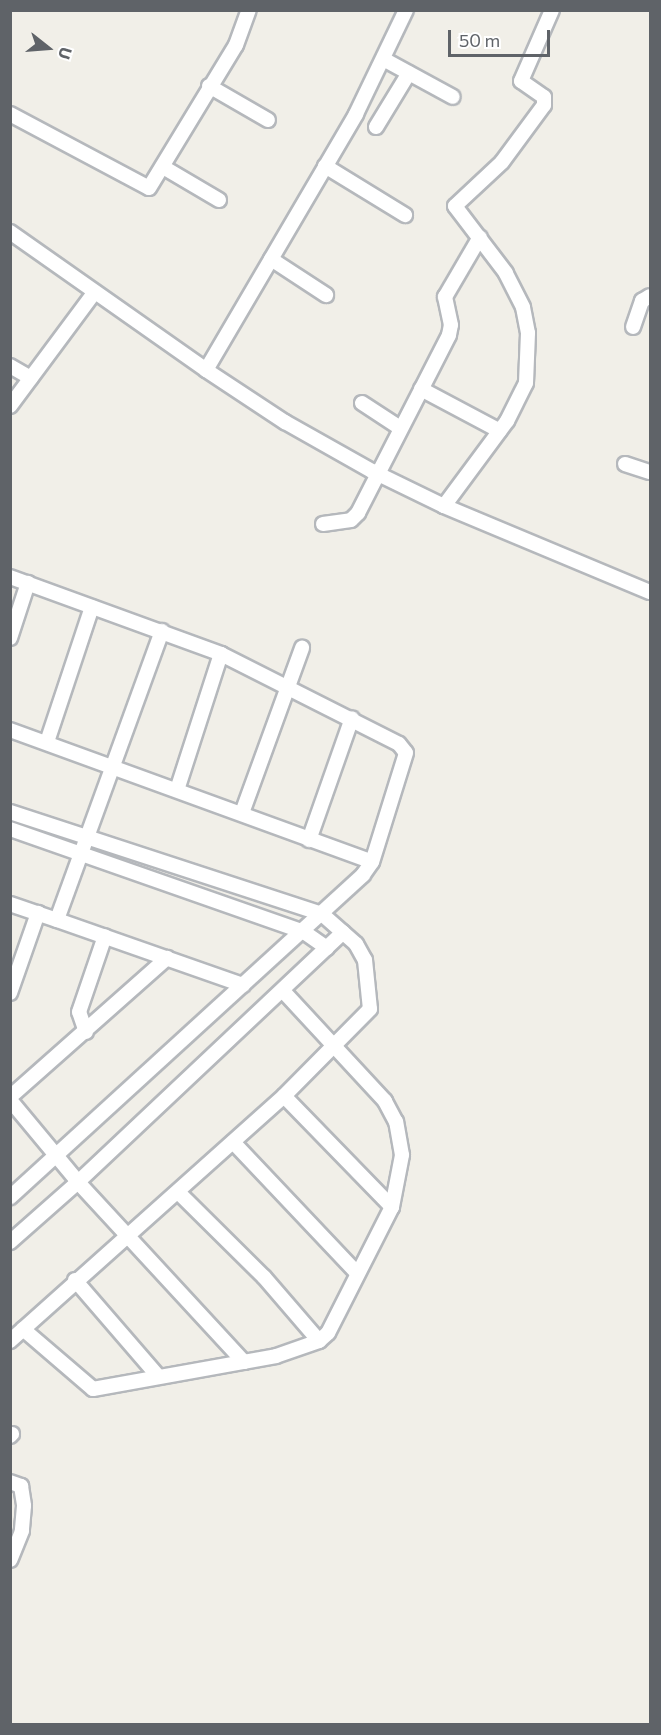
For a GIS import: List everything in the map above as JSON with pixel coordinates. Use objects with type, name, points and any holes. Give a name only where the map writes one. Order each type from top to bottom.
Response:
[{"type":"street","points":[[10,114],[148,189],[163,167],[208,86],[238,40],[249,10]]},
{"type":"street","points":[[206,370],[356,114],[385,60],[406,10]]},
{"type":"street","points":[[449,508],[500,430],[526,383],[528,333],[523,307],[506,273],[455,206],[502,162],[544,105],[544,97],[521,81],[552,10]]},
{"type":"street","points":[[385,60],[453,97]]},
{"type":"street","points":[[376,127],[409,73]]},
{"type":"street","points":[[208,86],[268,120]]},
{"type":"street","points":[[325,166],[405,215]]},
{"type":"street","points":[[163,167],[219,200]]},
{"type":"street","points":[[10,232],[94,293],[285,422],[377,473],[449,508],[651,592]]},
{"type":"street","points":[[323,524],[351,520],[358,513],[449,335],[451,324],[446,297],[449,287],[480,237]]},
{"type":"street","points":[[271,259],[326,295]]},
{"type":"street","points":[[10,406],[94,293]]},
{"type":"street","points":[[633,327],[642,301],[651,296]]},
{"type":"street","points":[[10,366],[31,378]]},
{"type":"street","points":[[421,389],[500,430]]},
{"type":"street","points":[[362,403],[400,428]]},
{"type":"street","points":[[625,464],[651,472]]},
{"type":"street","points":[[10,577],[221,654],[352,718],[399,744],[405,753],[372,862],[304,932],[243,985],[56,1158],[10,1197]]},
{"type":"street","points":[[10,638],[28,583]]},
{"type":"street","points":[[47,742],[92,607]]},
{"type":"street","points":[[57,920],[79,853],[162,631]]},
{"type":"street","points":[[242,813],[302,648]]},
{"type":"street","points":[[177,790],[221,654]]},
{"type":"street","points":[[309,840],[352,718]]},
{"type":"street","points":[[10,730],[372,862]]},
{"type":"street","points":[[10,812],[322,915],[343,932],[365,960],[370,1009],[284,1096],[178,1192],[125,1235],[10,1341]]},
{"type":"street","points":[[10,830],[304,932],[327,948]]},
{"type":"street","points":[[10,904],[243,985]]},
{"type":"street","points":[[10,993],[38,913]]},
{"type":"street","points":[[10,1242],[78,1182],[343,932]]},
{"type":"street","points":[[86,1032],[80,1012],[105,936]]},
{"type":"street","points":[[167,958],[10,1099],[56,1158],[244,1362]]},
{"type":"street","points":[[23,1329],[87,1387],[276,1356],[320,1341],[339,1317],[357,1273],[392,1207],[402,1163],[393,1116],[386,1101],[332,1048],[283,991]]},
{"type":"street","points":[[284,1096],[392,1207]]},
{"type":"street","points":[[233,1142],[357,1273]]},
{"type":"street","points":[[178,1192],[264,1277],[320,1341]]},
{"type":"street","points":[[75,1280],[158,1376]]},
{"type":"street","points":[[10,1482],[21,1486],[24,1506],[22,1532],[10,1560]]}]
